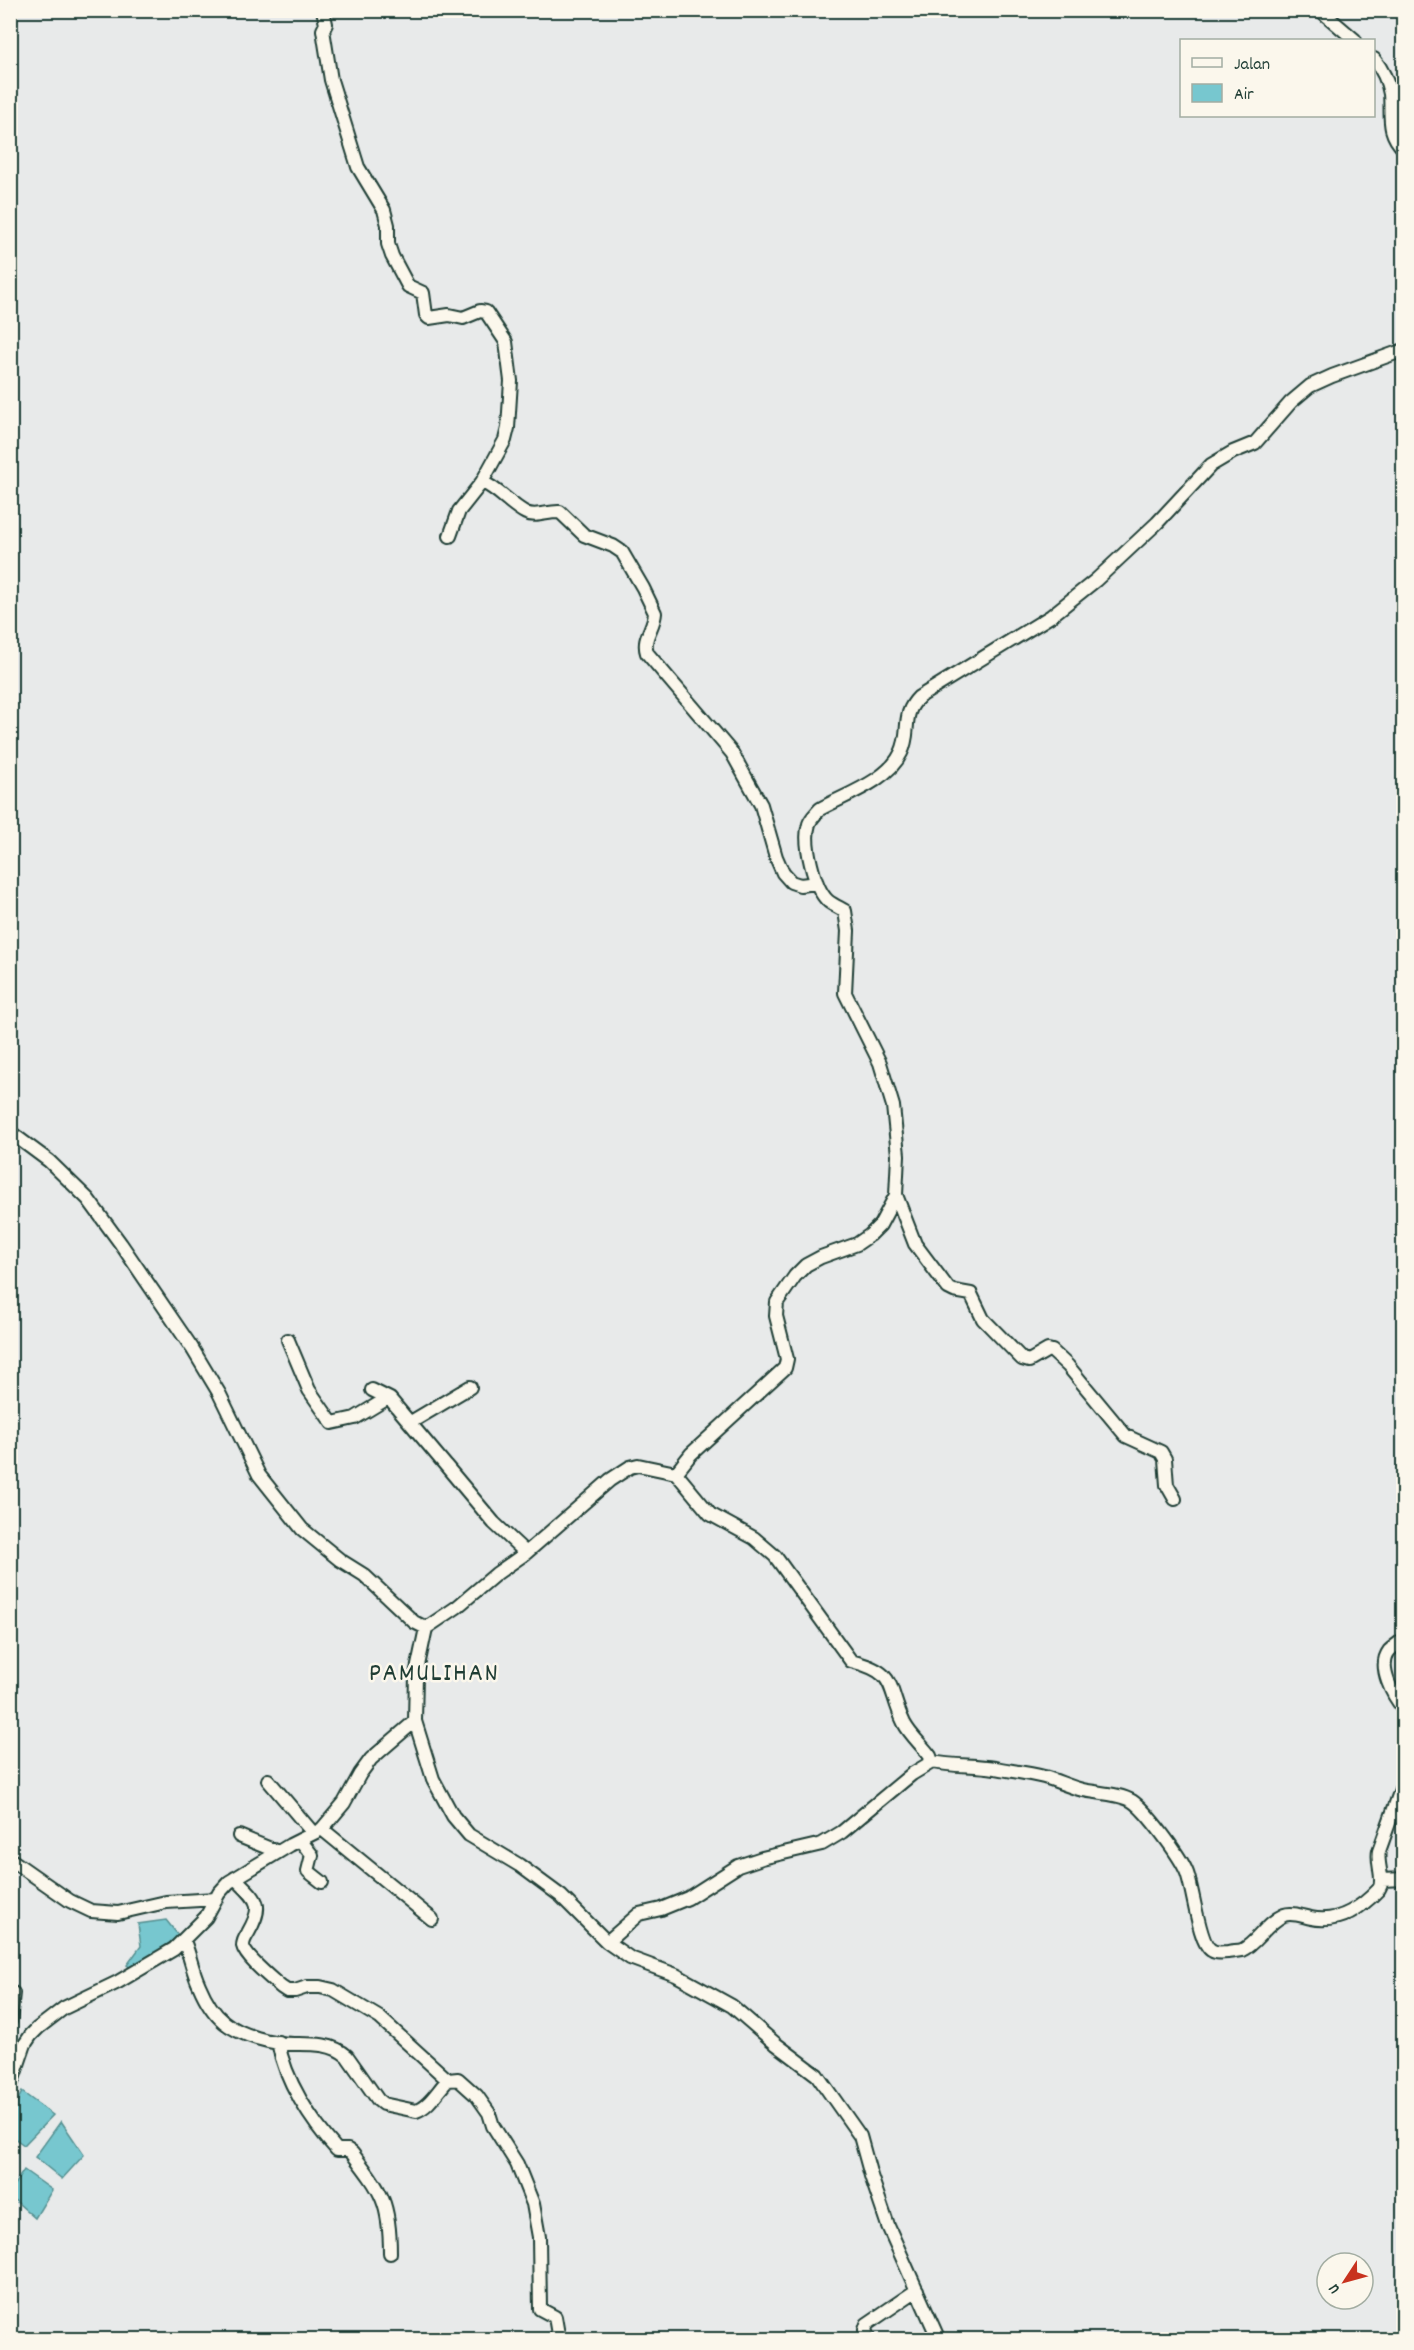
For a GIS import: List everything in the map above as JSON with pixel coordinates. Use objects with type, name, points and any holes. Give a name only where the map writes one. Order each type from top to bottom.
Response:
[{"type":"street","points":[[323,10],[326,24],[323,30],[331,81],[358,167],[384,210],[388,225],[388,244],[408,286],[423,293],[426,315],[429,318],[449,315],[463,318],[480,311],[486,312],[507,346],[511,381],[505,440],[482,482],[459,511],[450,536]]},
{"type":"street","points":[[1320,10],[1353,39]]},
{"type":"street","points":[[1375,60],[1380,67],[1390,95],[1390,128],[1396,141],[1404,149]]},
{"type":"street","points":[[1175,1499],[1167,1485],[1165,1459],[1161,1452],[1126,1436],[1068,1366],[1052,1351],[1048,1350],[1029,1361],[1022,1359],[983,1319],[969,1293],[948,1288],[915,1244],[896,1195],[898,1155],[893,1106],[879,1063],[845,993],[848,931],[845,911],[829,902],[817,883],[806,841],[809,824],[813,816],[829,804],[884,774],[894,765],[902,753],[908,712],[919,697],[1051,616],[1096,580],[1157,523],[1211,465],[1227,455],[1255,444],[1291,402],[1310,386],[1404,350]]},
{"type":"street","points":[[482,482],[490,485],[527,514],[537,516],[544,512],[560,512],[584,535],[618,548],[627,557],[655,613],[645,642],[647,653],[732,753],[761,805],[783,873],[791,882],[800,885],[817,883]]},
{"type":"street","points":[[10,1132],[49,1161],[88,1199],[192,1348],[219,1393],[259,1475],[302,1529],[340,1560],[364,1575],[414,1622],[426,1628]]},
{"type":"street","points":[[676,1473],[691,1454],[785,1368],[787,1359],[777,1316],[777,1302],[795,1276],[807,1265],[821,1257],[857,1244],[870,1234],[880,1225],[896,1195]]},
{"type":"street","points":[[288,1340],[309,1390],[332,1423],[355,1418],[388,1398]]},
{"type":"street","points":[[411,1422],[471,1387]]},
{"type":"street","points":[[372,1390],[388,1398],[411,1422],[494,1523],[526,1553]]},
{"type":"street","points":[[932,1762],[930,1756],[903,1722],[891,1685],[883,1673],[870,1666],[851,1661],[775,1556],[754,1538],[710,1514],[676,1473],[638,1465],[630,1467],[610,1480],[526,1553],[496,1574],[457,1607],[426,1628],[416,1676],[415,1721],[433,1779],[453,1816],[469,1835],[519,1865],[561,1896],[607,1942],[630,1958],[676,1975],[732,2006],[817,2075],[860,2136],[888,2226],[939,2340]]},
{"type":"street","points":[[1404,1639],[1388,1652],[1385,1661],[1385,1671],[1389,1682],[1404,1709]]},
{"type":"street","points":[[10,2088],[13,2069],[31,2035],[49,2018],[64,2008],[118,1982],[184,1941],[206,1917],[223,1887],[278,1852],[317,1831],[344,1803],[371,1759],[415,1721]]},
{"type":"street","points":[[607,1942],[639,1914],[661,1909],[688,1898],[738,1866],[822,1844],[842,1832],[912,1774],[932,1762],[953,1766],[976,1766],[1045,1777],[1134,1802],[1166,1838],[1182,1862],[1195,1897],[1201,1934],[1205,1944],[1211,1951],[1218,1953],[1242,1950],[1252,1943],[1268,1925],[1285,1915],[1293,1914],[1326,1920],[1340,1918],[1382,1886],[1377,1860],[1404,1781]]},
{"type":"street","points":[[268,1780],[317,1831],[432,1919]]},
{"type":"street","points":[[239,1836],[278,1852]]},
{"type":"street","points":[[300,1840],[312,1853],[308,1870],[322,1882]]},
{"type":"street","points":[[10,1859],[70,1901],[91,1911],[118,1913],[166,1902],[216,1899]]},
{"type":"street","points":[[235,1878],[257,1900],[258,1916],[243,1946],[247,1954],[265,1972],[287,1991],[307,1987],[327,1989],[380,2018],[448,2080]]},
{"type":"street","points":[[1382,1880],[1404,1879]]},
{"type":"street","points":[[184,1941],[200,1987],[216,2014],[225,2023],[246,2034],[278,2042],[319,2044],[340,2050],[347,2056],[379,2102],[416,2111],[427,2105],[448,2080],[458,2079],[477,2096],[489,2113],[493,2126],[521,2172],[533,2204],[539,2237],[540,2309],[555,2318],[559,2340]]},
{"type":"street","points":[[10,2022],[13,1993]]},
{"type":"street","points":[[278,2042],[281,2058],[311,2115],[337,2150],[352,2152],[380,2192],[387,2208],[390,2253]]},
{"type":"street","points":[[869,2340],[865,2330],[867,2324],[917,2290]]},
{"type":"water","points":[[166,1920],[179,1936],[132,1969],[127,1965],[141,1946],[138,1924]]},
{"type":"water","points":[[22,2092],[53,2115],[24,2145],[10,2135],[11,2114]]},
{"type":"water","points":[[61,2121],[84,2155],[62,2179],[35,2157]]},
{"type":"water","points":[[24,2170],[52,2190],[35,2218],[11,2197],[11,2189]]},
{"type":"district","name":"PAMULIHAN","points":[[434,1674]]}]
